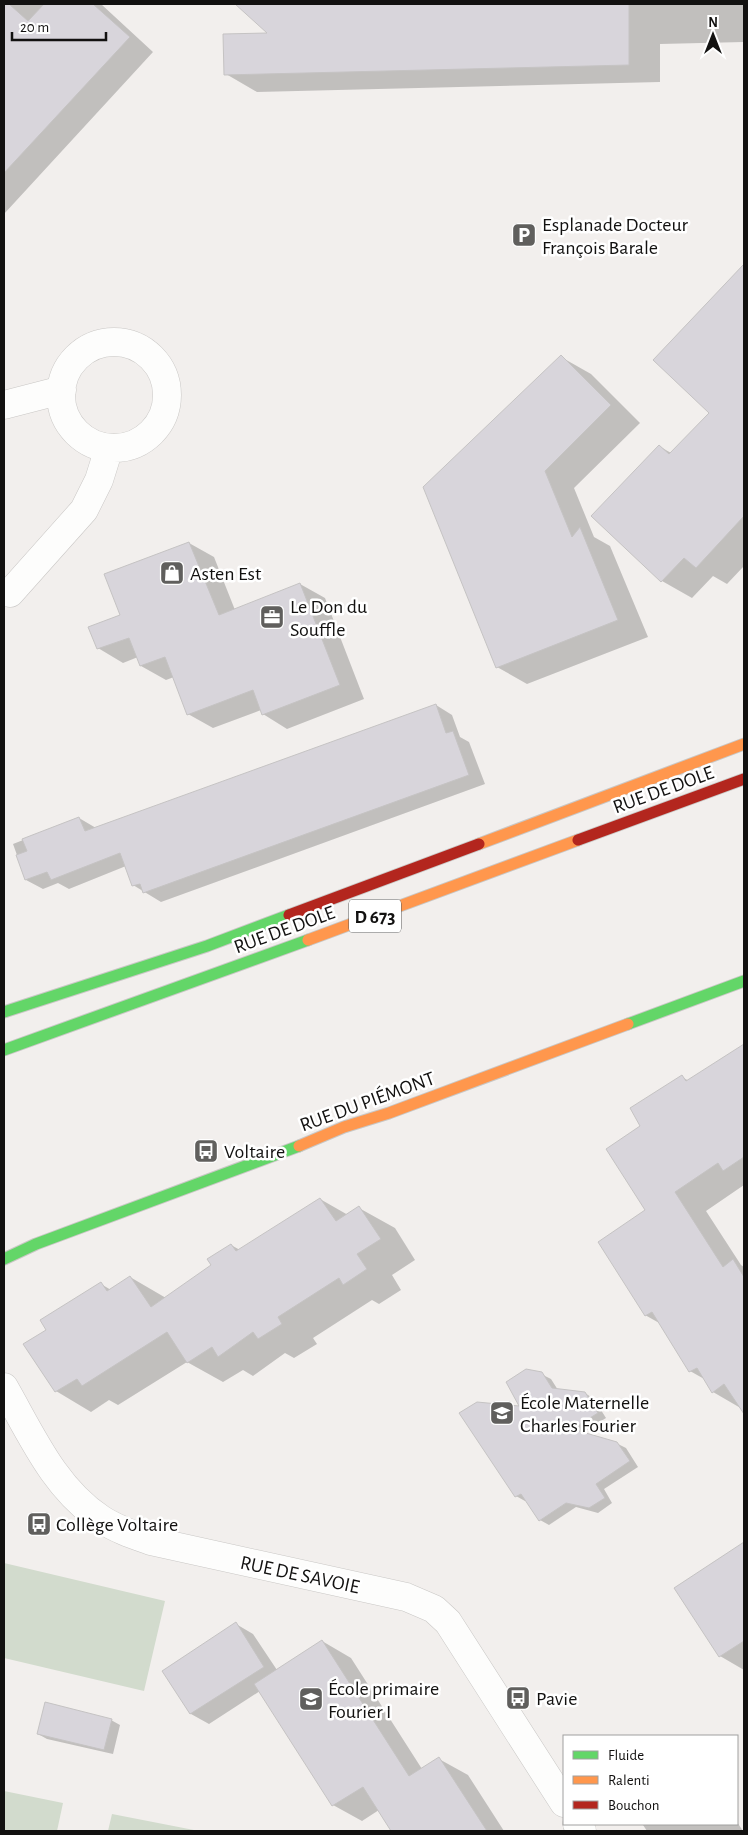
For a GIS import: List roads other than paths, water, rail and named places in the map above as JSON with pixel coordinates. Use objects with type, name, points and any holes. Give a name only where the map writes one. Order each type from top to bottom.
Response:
[{"type":"main road","name":"RUE DE DOLE","points":[[4,1012],[207,946],[744,744]]},
{"type":"main road","name":"RUE DE DOLE","points":[[4,1050],[744,779]]},
{"type":"main road","name":"RUE DU PIÉMONT","points":[[4,1259],[36,1244],[304,1144],[344,1127],[397,1110],[744,981]]},
{"type":"street","points":[[106,343],[123,343],[140,348],[153,359],[163,373],[167,390],[166,407],[159,423],[148,436],[136,444],[109,448],[93,443],[79,434],[69,422],[63,406],[62,390],[66,373],[76,359],[90,348],[106,343]]},
{"type":"street","points":[[4,405],[62,390]]},
{"type":"street","points":[[10,593],[84,510],[99,480],[109,448]]},
{"type":"street","name":"RUE DE SAVOIE","points":[[4,1387],[60,1482],[80,1503],[102,1520],[125,1532],[150,1541],[406,1597],[434,1609],[448,1622],[563,1801]]},
{"type":"place","name":"Esplanade Docteur François Barale","points":[[524,235]]},
{"type":"place","name":"Asten Est","points":[[172,573]]},
{"type":"place","name":"Le Don du Souffle","points":[[272,617]]},
{"type":"place","name":"Voltaire","points":[[206,1151]]},
{"type":"place","name":"École Maternelle Charles Fourier","points":[[502,1413]]},
{"type":"place","name":"Collège Voltaire","points":[[39,1524]]},
{"type":"place","name":"Pavie","points":[[518,1698]]},
{"type":"place","name":"École primaire Fourier I","points":[[311,1699]]}]
